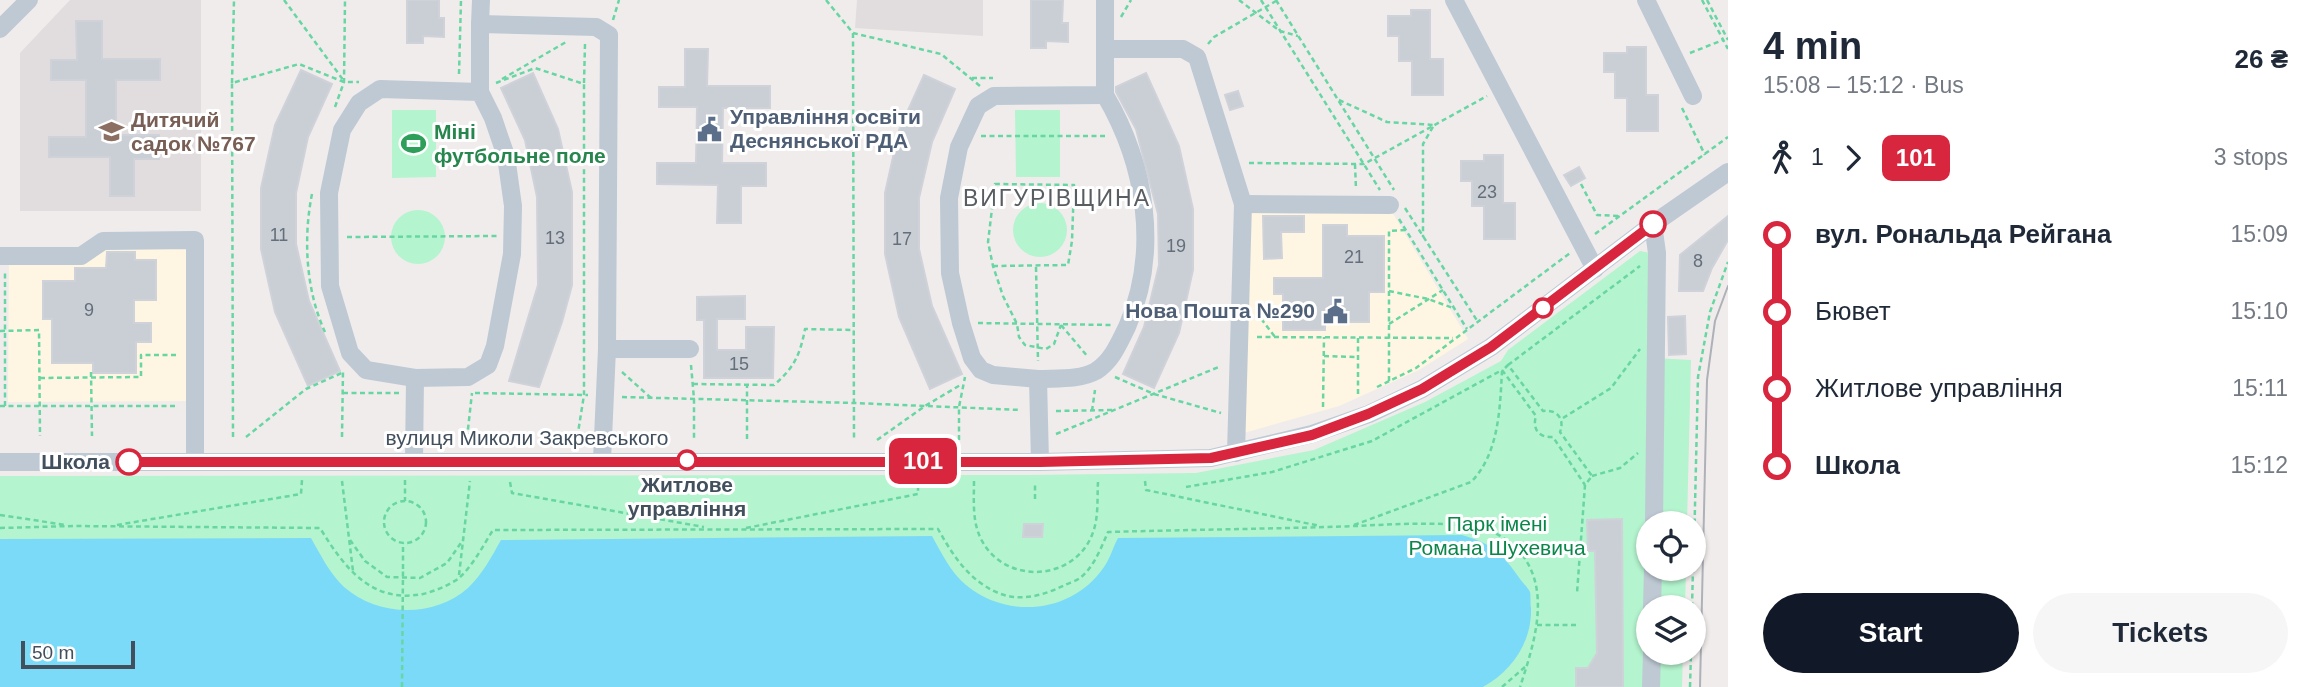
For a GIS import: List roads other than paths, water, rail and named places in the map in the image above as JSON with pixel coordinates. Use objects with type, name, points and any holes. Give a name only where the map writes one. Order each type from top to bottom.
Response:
[{"type":"street","points":[[0,29],[29,0]]},
{"type":"street","points":[[480,92],[380,89],[359,103],[342,130],[329,192],[330,286],[350,353],[366,370],[415,378],[468,377],[488,365],[495,346],[512,254],[513,206],[506,156],[493,118],[480,92],[481,0]]},
{"type":"street","points":[[1105,0],[1105,95],[1133,154],[1145,209],[1146,257],[1133,313],[1117,349],[1098,370],[1086,376],[1038,379],[993,375],[981,370],[972,358],[950,274],[949,198],[959,147],[978,106],[994,96],[1105,95]]},
{"type":"street","points":[[1454,0],[1595,269]]},
{"type":"street","points":[[1646,0],[1693,96]]},
{"type":"street","points":[[480,24],[596,27],[609,35],[610,349],[602,460]]},
{"type":"street","points":[[1105,49],[1183,49],[1197,57],[1243,204],[1236,453]]},
{"type":"street","name":"вулиця Миколи Закревського","points":[[0,462],[1040,462],[1211,458],[1312,435],[1368,414],[1422,389],[1491,347],[1653,224],[1728,172]]},
{"type":"street","points":[[1243,204],[1356,205],[1396,200]]},
{"type":"street","points":[[1653,224],[1657,253],[1654,511]]},
{"type":"street","points":[[3,256],[81,256],[103,241],[195,240],[195,461]]},
{"type":"street","points":[[610,349],[690,349]]},
{"type":"street","points":[[414,461],[415,378]]},
{"type":"street","points":[[1038,379],[1040,462]]},
{"type":"street","points":[[1651,687],[1652,665]]},
{"type":"water","points":[[1462,535],[1482,542],[1496,551],[1508,562],[1530,594],[1530,620],[1524,644],[1503,673],[1483,687],[0,687],[0,539],[311,538],[330,570],[344,587],[373,604],[406,610],[439,605],[468,588],[501,540],[932,536],[951,568],[966,585],[983,596],[1020,607],[1058,602],[1075,594],[1091,582],[1104,567],[1118,538]]},
{"type":"tram line","points":[[1700,687],[1707,380],[1715,321],[1728,286]]},
{"type":"place","name":"Управління освіти Деснянської РДА","points":[[710,129]]},
{"type":"place","name":"Дитячий садок №767","points":[[111,132]]},
{"type":"place","name":"Міні футбольне поле","points":[[414,144]]},
{"type":"place","name":"Нова Пошта №290","points":[[1335,311]]},
{"type":"place","name":"Житлове управління","points":[[687,460]]},
{"type":"place","name":"Школа","points":[[129,462]]},
{"type":"district","name":"ВИГУРІВЩИНА","points":[[1057,198]]},
{"type":"park label","name":"Парк імені Романа Шухевича","points":[[1497,536]]}]
